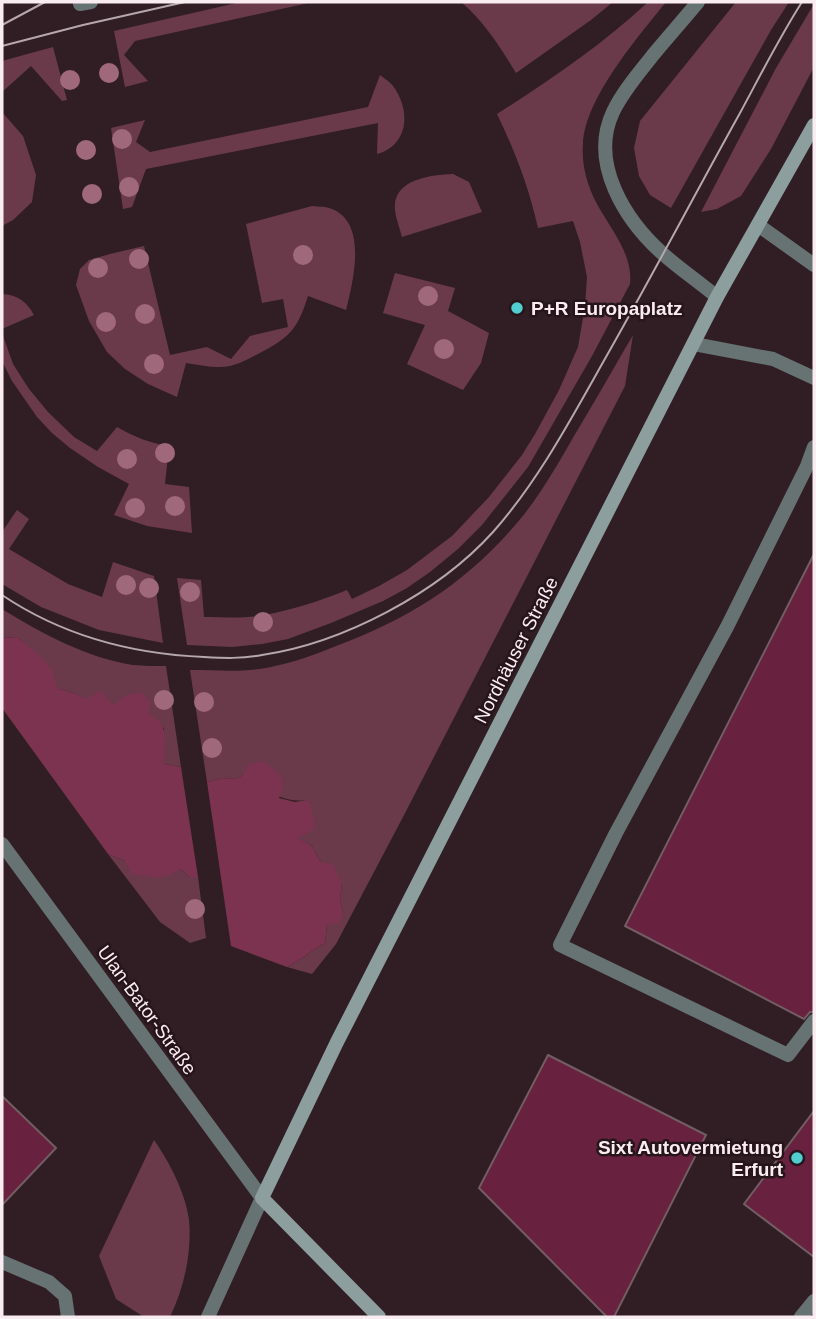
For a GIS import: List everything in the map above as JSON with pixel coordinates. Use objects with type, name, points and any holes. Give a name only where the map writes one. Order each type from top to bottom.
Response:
[{"type":"main road","name":"Nordhäuser Straße","points":[[262,1198],[366,986],[718,297],[814,125]]},
{"type":"main road","points":[[262,1198],[379,1317]]},
{"type":"street","points":[[698,2],[623,94],[612,113],[606,132],[605,150],[613,186],[636,225],[663,254],[718,297]]},
{"type":"street","points":[[758,225],[814,265]]},
{"type":"street","points":[[694,344],[773,359],[814,378]]},
{"type":"street","points":[[814,447],[728,625],[559,945],[788,1055],[814,1021]]},
{"type":"street","name":"Ulan-Bator-Straße","points":[[2,844],[262,1198]]},
{"type":"street","points":[[208,1317],[262,1198]]},
{"type":"street","points":[[2,1262],[49,1282],[65,1296],[68,1317]]},
{"type":"street","points":[[801,1317],[814,1301]]},
{"type":"shaded area","points":[[241,2],[313,2],[135,41],[124,55],[148,81],[125,87],[114,31]]},
{"type":"shaded area","points":[[461,2],[613,2],[516,73],[498,44]]},
{"type":"shaded area","points":[[648,2],[666,2],[628,50],[603,88],[586,126],[583,144],[583,162],[590,187],[626,255],[630,284],[528,467],[482,525],[458,549],[407,588],[383,601],[288,639],[232,647],[187,645],[177,578],[201,580],[204,617],[264,615],[306,605],[347,590],[352,599],[407,570],[452,536],[489,497],[522,455],[559,390],[578,347],[587,277],[573,221],[538,228],[521,170],[497,114],[575,61]]},
{"type":"shaded area","points":[[736,2],[789,2],[671,208],[650,195],[639,176],[634,148],[640,121]]},
{"type":"shaded area","points":[[814,4],[814,67],[771,149],[741,196],[717,209],[701,212],[776,68]]},
{"type":"shaded area","points":[[53,47],[67,100],[62,101],[31,66],[2,92],[2,61]]},
{"type":"shaded area","points":[[380,75],[392,85],[403,105],[404,126],[401,135],[388,149],[377,154],[378,123],[146,169],[132,207],[123,209],[111,128],[145,120],[136,142],[150,152],[368,107]]},
{"type":"shaded area","points":[[2,112],[23,136],[36,175],[32,202],[13,220],[2,226]]},
{"type":"shaded area","points":[[453,174],[469,182],[482,212],[402,237],[395,210],[400,191],[406,185],[424,178]]},
{"type":"shaded area","points":[[312,206],[327,207],[342,215],[350,225],[355,253],[346,310],[308,296],[295,326],[284,338],[267,349],[230,366],[186,363],[177,397],[148,384],[125,369],[107,352],[89,321],[76,285],[80,269],[89,260],[144,246],[170,355],[207,347],[231,359],[250,336],[288,327],[283,299],[262,303],[246,224]]},
{"type":"shaded area","points":[[395,273],[455,288],[448,311],[489,333],[481,363],[463,390],[407,364],[425,325],[383,313]]},
{"type":"shaded area","points":[[2,294],[21,300],[34,315],[2,329]]},
{"type":"shaded area","points":[[2,333],[13,364],[29,389],[74,437],[97,451],[117,427],[142,439],[169,446],[165,484],[189,487],[192,533],[147,526],[114,515],[129,484],[70,448],[37,417],[12,381],[2,361]]},
{"type":"shaded area","points":[[633,335],[625,386],[336,944],[312,974],[287,967],[325,943],[327,925],[343,914],[340,898],[342,884],[321,862],[311,845],[296,838],[306,800],[281,797],[243,775],[236,779],[222,778],[207,782],[190,670],[254,670],[306,658],[390,623],[438,595],[481,560],[522,517],[556,467]]},
{"type":"shaded area","points":[[17,510],[29,519],[9,549],[68,584],[102,597],[113,562],[154,576],[163,643],[99,630],[41,607],[2,584],[2,532]]},
{"type":"shaded area","points":[[2,609],[48,635],[99,657],[133,665],[166,666],[181,767],[164,764],[164,728],[113,705],[86,700],[74,693],[57,689],[45,668],[17,637],[2,638]]},
{"type":"shaded area","points":[[17,637],[52,670],[58,689],[86,699],[101,691],[113,705],[126,695],[142,693],[150,702],[149,714],[161,723],[165,735],[164,764],[181,767],[198,877],[190,877],[180,869],[163,877],[132,874],[125,861],[108,854],[2,708],[2,638]]},
{"type":"shaded area","points":[[262,761],[277,772],[282,780],[279,798],[295,802],[306,800],[311,805],[315,827],[297,838],[311,845],[321,862],[332,864],[342,884],[340,898],[343,914],[339,923],[327,925],[325,943],[287,967],[231,946],[207,782],[222,778],[236,779],[243,775],[249,764]]},
{"type":"shaded area","points":[[108,854],[125,861],[180,869],[190,877],[198,877],[206,938],[190,943],[160,922]]},
{"type":"shaded area","points":[[154,1140],[176,1178],[189,1220],[186,1270],[170,1317],[144,1317],[116,1299],[99,1256]]},
{"type":"building","points":[[814,554],[814,1012],[810,1012],[804,1019],[625,926]]},
{"type":"building","points":[[548,1055],[706,1135],[614,1317],[607,1317],[479,1188]]},
{"type":"building","points":[[2,1096],[56,1148],[2,1205]]},
{"type":"building","name":"Sixt Autovermietung Erfurt","points":[[814,1111],[814,1257],[744,1204]]},
{"type":"tram line","points":[[2,25],[45,2]]},
{"type":"tram line","points":[[2,46],[185,2]]},
{"type":"tram line","points":[[2,595],[49,622],[124,647],[177,655],[240,658],[293,649],[356,627],[417,595],[445,575],[493,532],[554,448],[802,2]]},
{"type":"place","name":"P+R Europaplatz","points":[[517,308]]},
{"type":"place","name":"Sixt Autovermietung Erfurt","points":[[797,1158]]}]
